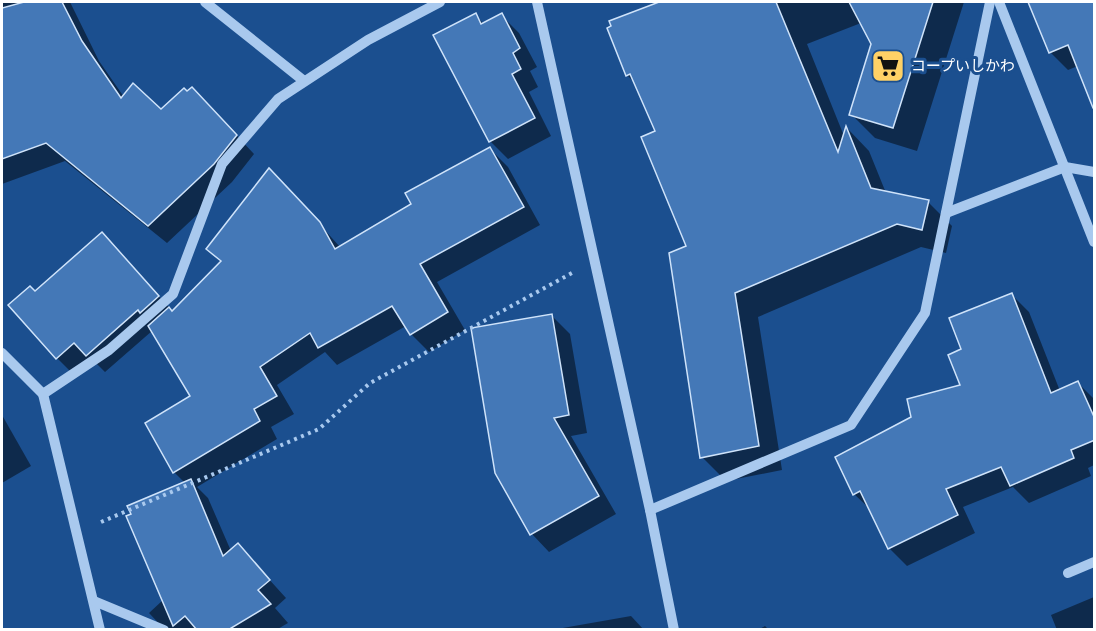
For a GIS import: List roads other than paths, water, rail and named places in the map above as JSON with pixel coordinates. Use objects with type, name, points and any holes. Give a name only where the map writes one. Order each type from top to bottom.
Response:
[{"type":"street","points":[[205,2],[304,81]]},
{"type":"street","points":[[44,394],[109,350],[173,294],[222,164],[278,99],[368,40],[440,2]]},
{"type":"street","points":[[537,2],[650,510],[674,630]]},
{"type":"street","points":[[650,510],[851,425],[925,313],[990,2]]},
{"type":"street","points":[[999,2],[1095,242]]},
{"type":"street","points":[[946,213],[1065,167],[1095,172]]},
{"type":"street","points":[[2,353],[44,394],[100,630]]},
{"type":"street","points":[[1068,573],[1095,562]]},
{"type":"street","points":[[93,601],[164,630]]},
{"type":"place","name":"コープいしかわ","points":[[888,66]]}]
